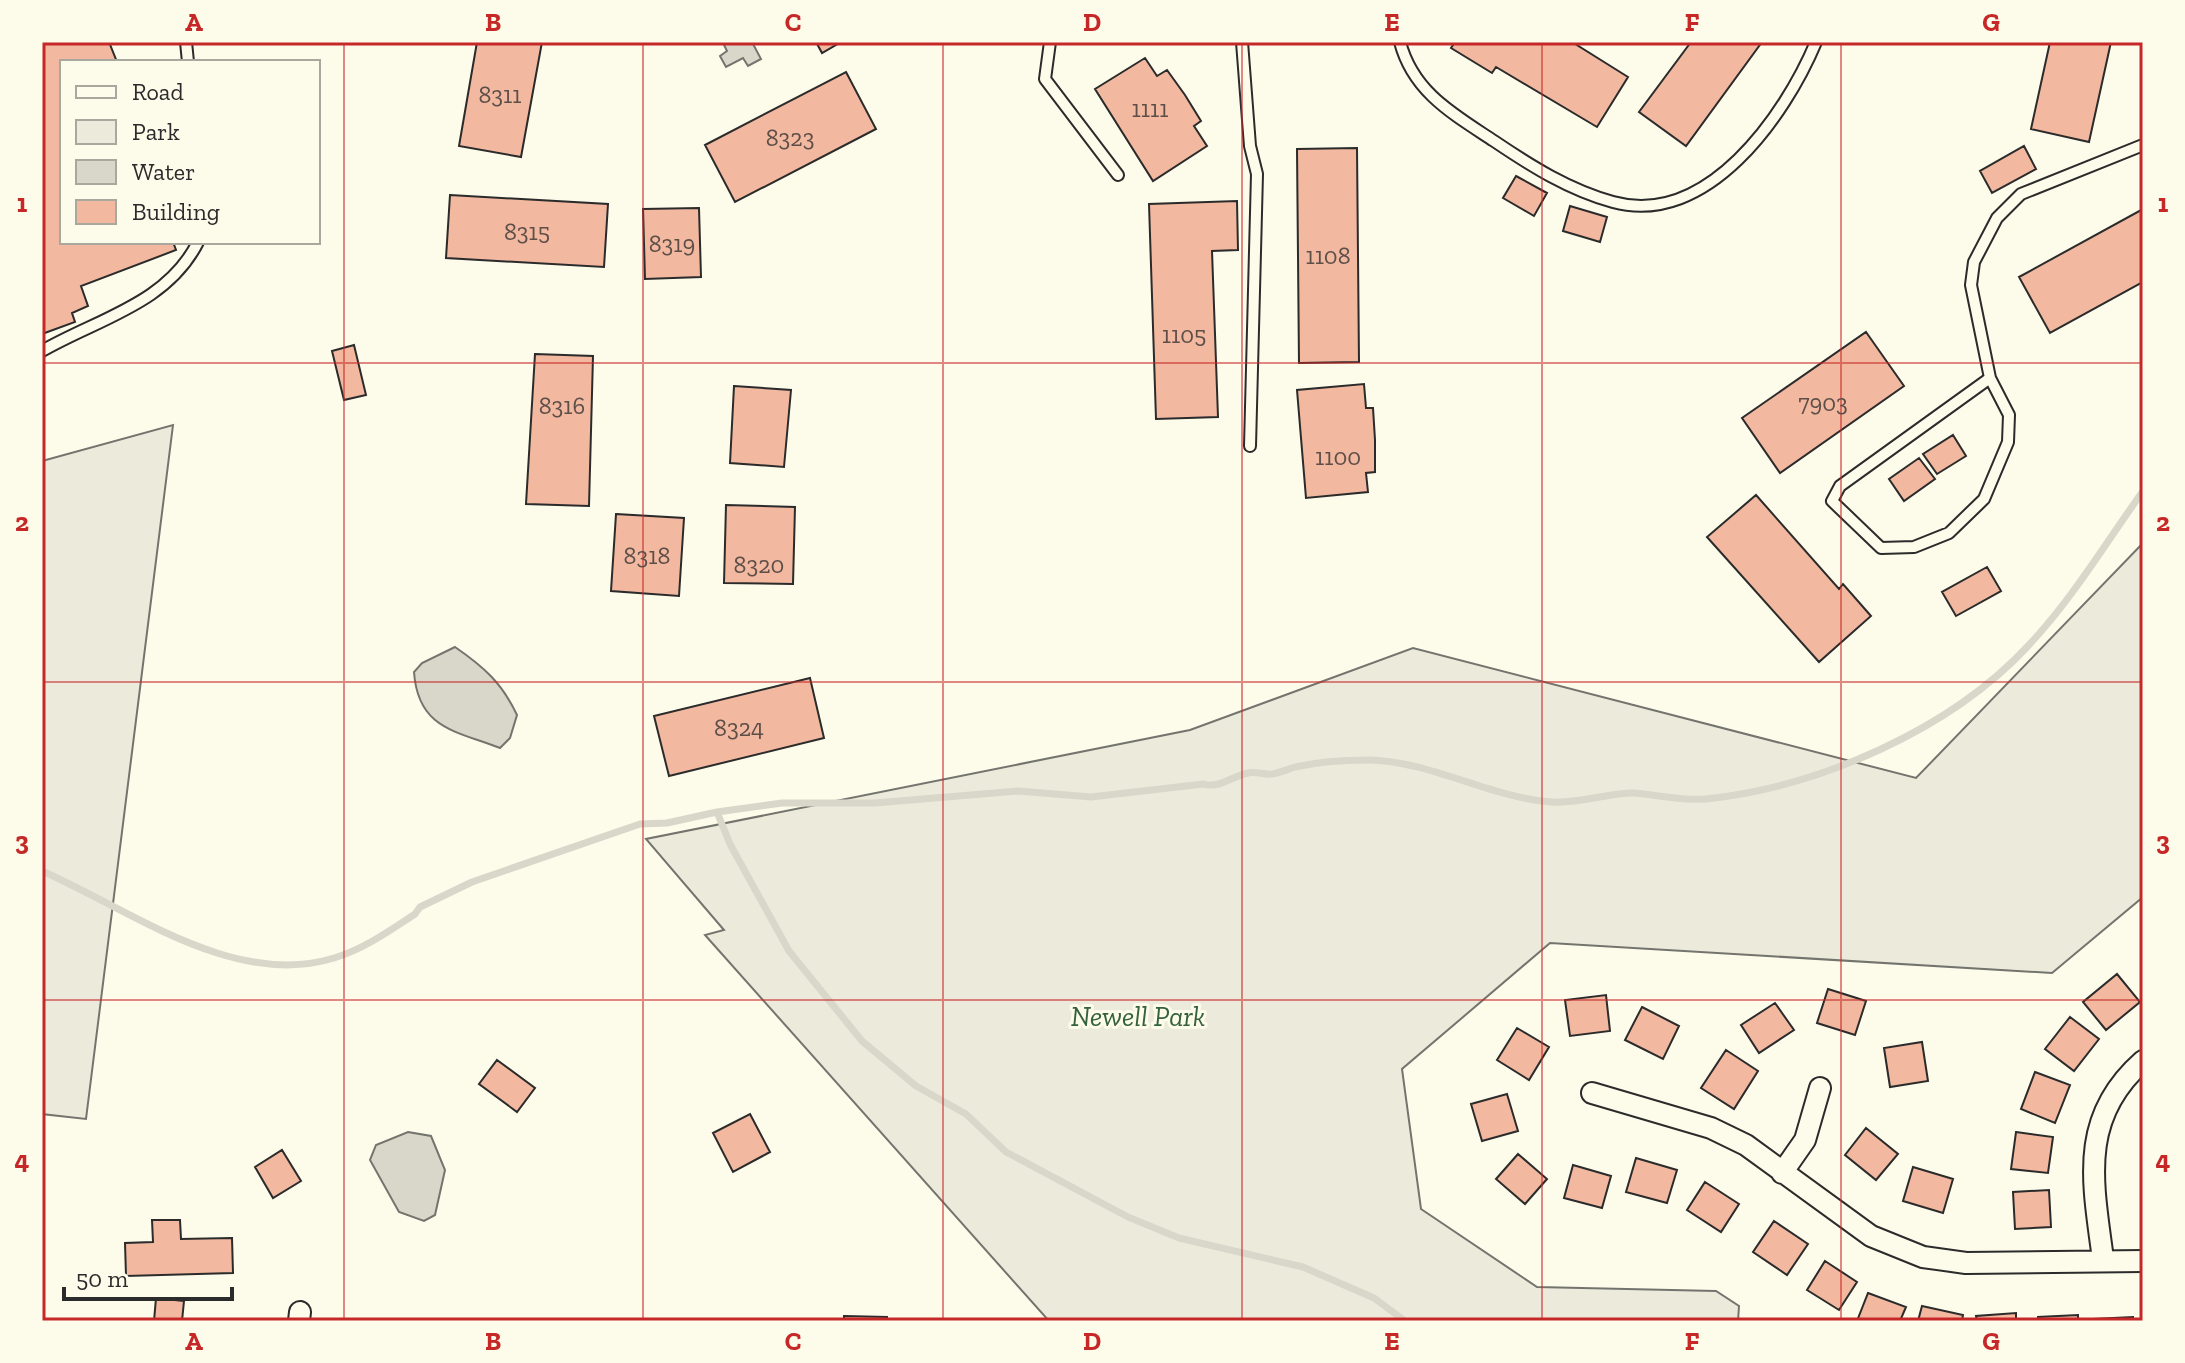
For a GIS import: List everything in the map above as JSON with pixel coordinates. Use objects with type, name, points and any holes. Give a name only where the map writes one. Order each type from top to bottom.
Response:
[{"type":"street","points":[[2103,1259],[2091,1169],[2097,1129],[2116,1092],[2143,1061]]},
{"type":"street","points":[[1782,1173],[1805,1140],[1820,1088]]},
{"type":"street","points":[[1592,1093],[1711,1128],[1746,1145],[1871,1236],[1923,1257],[1966,1263],[2103,1259],[2143,1261]]},
{"type":"lane","points":[[1050,42],[1045,79],[1118,175]]},
{"type":"lane","points":[[1242,42],[1250,146],[1257,174],[1250,446]]},
{"type":"lane","points":[[1400,42],[1416,79],[1434,102],[1511,153],[1567,186],[1615,203],[1658,204],[1701,190],[1736,163],[1768,125],[1802,75],[1816,42]]},
{"type":"lane","points":[[1990,378],[1840,486],[1832,501],[1881,548],[1914,547],[1949,533],[1984,499],[2008,442],[2009,415],[1990,378],[1971,285],[1978,251],[1997,218],[2021,194],[2143,145]]},
{"type":"lane","points":[[42,351],[143,301],[177,273],[197,244]]},
{"type":"green space","points":[[173,425],[86,1119],[42,1114],[42,461]]},
{"type":"green space","name":"Newell Park","points":[[2143,543],[2143,897],[2052,973],[1550,943],[1402,1069],[1421,1209],[1537,1287],[1716,1291],[1739,1306],[1738,1321],[1049,1321],[705,935],[724,930],[646,839],[1190,730],[1413,648],[1916,778]]},
{"type":"water","points":[[729,42],[752,42],[761,59],[748,66],[743,58],[726,67],[720,56],[727,51],[724,45]]},
{"type":"water","points":[[455,647],[491,676],[517,715],[510,738],[500,748],[442,725],[423,706],[414,672],[422,663]]},
{"type":"water","points":[[408,1132],[431,1136],[445,1170],[435,1215],[424,1221],[399,1212],[370,1160],[376,1145]]},
{"type":"building","points":[[42,42],[109,42],[116,60],[60,60],[60,244],[174,244],[176,250],[81,286],[88,306],[72,313],[75,322],[42,334]]},
{"type":"building","points":[[477,42],[542,42],[521,157],[459,146]]},
{"type":"building","points":[[816,42],[841,42],[822,53]]},
{"type":"building","points":[[1455,42],[1572,42],[1628,77],[1597,127],[1496,67],[1492,73],[1451,48]]},
{"type":"building","points":[[1691,42],[1762,42],[1686,146],[1639,112]]},
{"type":"building","points":[[2050,42],[2111,42],[2089,142],[2031,129]]},
{"type":"building","points":[[1145,58],[1157,76],[1167,70],[1185,95],[1201,121],[1194,126],[1207,146],[1153,181],[1095,89]]},
{"type":"building","points":[[846,72],[876,129],[735,202],[705,145]]},
{"type":"building","points":[[2024,146],[2036,169],[1992,193],[1980,171]]},
{"type":"building","points":[[1357,148],[1359,362],[1299,363],[1297,149]]},
{"type":"building","points":[[1516,176],[1547,193],[1534,216],[1503,198]]},
{"type":"building","points":[[450,195],[608,204],[604,267],[446,258]]},
{"type":"building","points":[[1237,201],[1238,250],[1212,251],[1218,417],[1156,419],[1149,204]]},
{"type":"building","points":[[1570,206],[1607,217],[1600,242],[1563,231]]},
{"type":"building","points":[[699,208],[701,277],[645,279],[643,209]]},
{"type":"building","points":[[2143,209],[2143,282],[2050,333],[2019,277]]},
{"type":"building","points":[[1866,332],[1904,386],[1780,473],[1742,418]]},
{"type":"building","points":[[354,345],[366,395],[344,400],[332,351]]},
{"type":"building","points":[[535,354],[593,356],[589,506],[526,504]]},
{"type":"building","points":[[1364,384],[1366,408],[1373,408],[1375,440],[1375,472],[1366,473],[1368,492],[1306,498],[1297,390]]},
{"type":"building","points":[[734,386],[791,390],[784,467],[730,463]]},
{"type":"building","points":[[1953,435],[1966,456],[1937,474],[1923,454]]},
{"type":"building","points":[[1919,458],[1935,479],[1904,501],[1889,479]]},
{"type":"building","points":[[1756,495],[1839,589],[1843,584],[1871,616],[1819,662],[1707,537]]},
{"type":"building","points":[[726,505],[795,507],[793,584],[724,583]]},
{"type":"building","points":[[616,514],[684,518],[679,596],[611,591]]},
{"type":"building","points":[[1987,567],[2001,591],[1956,616],[1942,592]]},
{"type":"building","points":[[810,678],[824,738],[669,776],[654,716]]},
{"type":"building","points":[[2117,974],[2140,1002],[2106,1030],[2083,1002]]},
{"type":"building","points":[[1828,989],[1866,1001],[1855,1035],[1817,1023]]},
{"type":"building","points":[[1606,995],[1610,1031],[1570,1036],[1565,1000]]},
{"type":"building","points":[[1775,1003],[1794,1030],[1759,1053],[1741,1025]]},
{"type":"building","points":[[1642,1007],[1679,1026],[1663,1059],[1625,1040]]},
{"type":"building","points":[[2070,1017],[2099,1039],[2074,1071],[2045,1049]]},
{"type":"building","points":[[1517,1028],[1549,1047],[1529,1080],[1497,1060]]},
{"type":"building","points":[[1922,1042],[1928,1081],[1890,1087],[1884,1048]]},
{"type":"building","points":[[1726,1050],[1758,1071],[1734,1109],[1701,1088]]},
{"type":"building","points":[[497,1060],[535,1088],[517,1112],[479,1084]]},
{"type":"building","points":[[2035,1072],[2070,1085],[2055,1123],[2021,1109]]},
{"type":"building","points":[[1507,1094],[1518,1131],[1482,1141],[1471,1104]]},
{"type":"building","points":[[750,1114],[770,1152],[733,1172],[713,1133]]},
{"type":"building","points":[[1866,1128],[1898,1154],[1876,1180],[1845,1155]]},
{"type":"building","points":[[2016,1132],[2053,1137],[2048,1173],[2011,1169]]},
{"type":"building","points":[[282,1150],[301,1181],[273,1198],[255,1167]]},
{"type":"building","points":[[1518,1154],[1547,1179],[1525,1204],[1496,1179]]},
{"type":"building","points":[[1636,1158],[1677,1170],[1667,1203],[1626,1192]]},
{"type":"building","points":[[1573,1165],[1611,1176],[1602,1208],[1564,1198]]},
{"type":"building","points":[[1913,1167],[1953,1179],[1943,1213],[1903,1201]]},
{"type":"building","points":[[1705,1182],[1739,1204],[1721,1232],[1687,1210]]},
{"type":"building","points":[[2049,1190],[2051,1227],[2015,1229],[2013,1192]]},
{"type":"building","points":[[152,1220],[180,1220],[181,1239],[232,1238],[233,1273],[126,1276],[125,1243],[153,1242]]},
{"type":"building","points":[[1774,1221],[1808,1244],[1787,1275],[1753,1252]]},
{"type":"building","points":[[1825,1261],[1857,1282],[1839,1310],[1807,1290]]},
{"type":"building","points":[[1868,1293],[1906,1307],[1900,1321],[1857,1321]]},
{"type":"building","points":[[156,1298],[184,1301],[182,1321],[154,1321]]},
{"type":"building","points":[[1922,1306],[1963,1315],[1962,1321],[1918,1321]]},
{"type":"building","points":[[2016,1313],[2016,1321],[1977,1321],[1976,1316]]},
{"type":"building","points":[[2078,1315],[2078,1321],[2038,1321],[2038,1317]]},
{"type":"building","points":[[844,1316],[887,1317],[887,1321],[844,1321]]},
{"type":"building","points":[[2133,1317],[2133,1321],[2093,1321],[2093,1319]]},
{"type":"waterway","points":[[42,871],[183,940],[258,963],[296,965],[334,958],[356,950],[415,914],[420,907],[472,882],[640,824],[667,823],[782,803],[875,803],[1018,791],[1091,797],[1215,785],[1248,773],[1272,774],[1312,764],[1359,760],[1414,766],[1505,793],[1551,802],[1625,793],[1706,799],[1749,792],[1793,782],[1880,750],[1961,704],[1996,676],[2044,628],[2143,491]]},
{"type":"waterway","points":[[717,812],[730,844],[789,951],[862,1041],[916,1086],[966,1114],[1006,1152],[1128,1217],[1179,1238],[1303,1267],[1374,1298],[1405,1321]]}]
